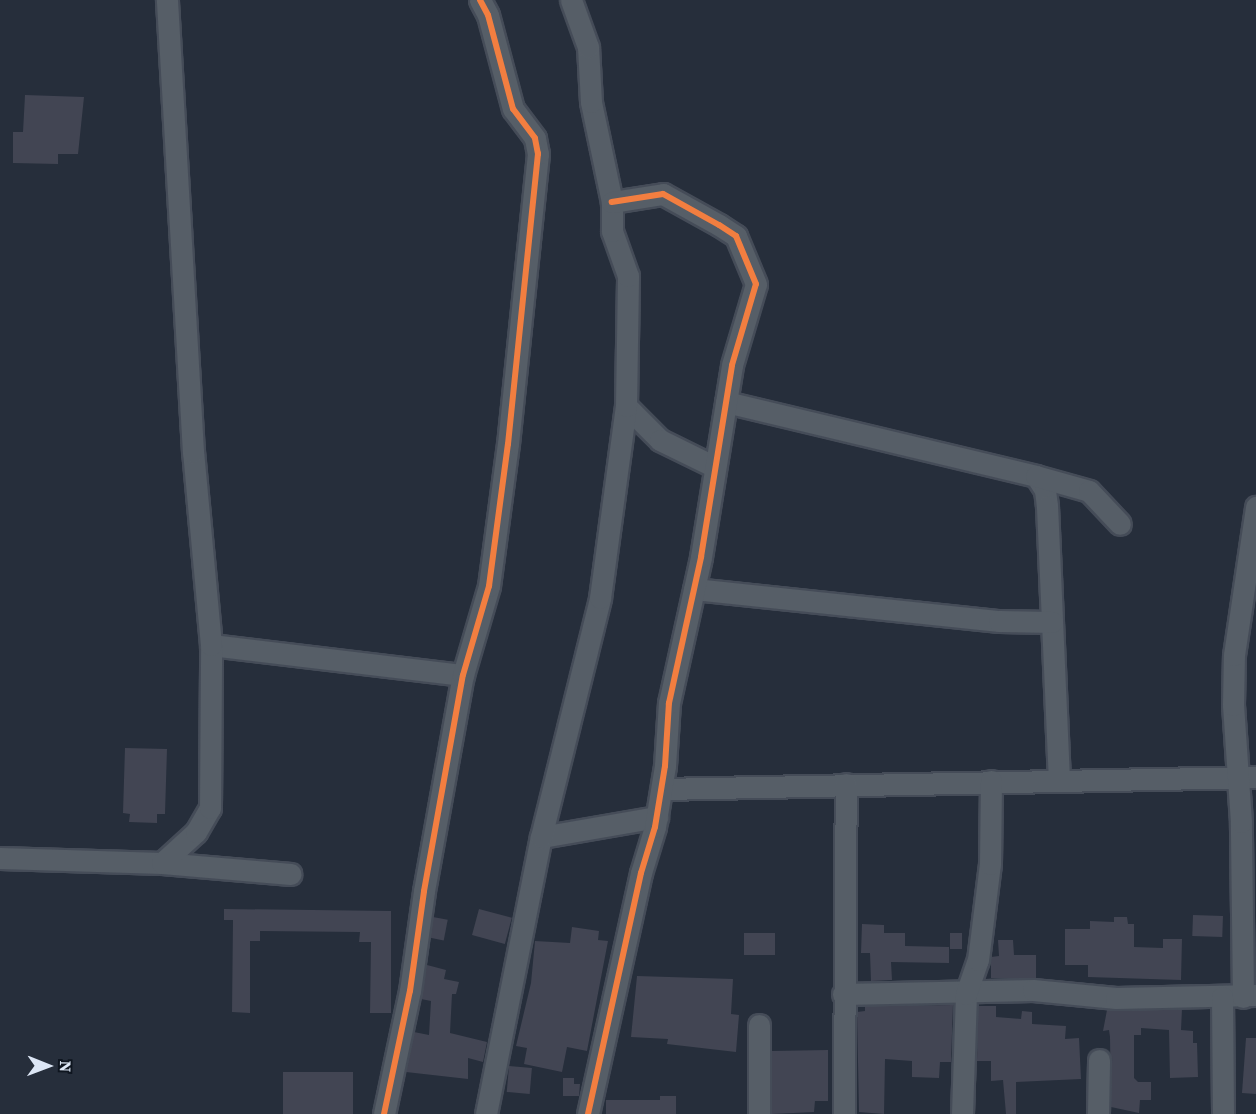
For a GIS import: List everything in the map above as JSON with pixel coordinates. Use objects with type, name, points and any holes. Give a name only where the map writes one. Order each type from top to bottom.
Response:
[{"type":"street","points":[[162,863],[196,831],[210,808],[211,645],[193,452],[167,0]]},
{"type":"street","points":[[384,1114],[410,991],[424,891],[463,675],[489,586],[508,444],[538,154],[535,138],[513,109],[488,15],[480,0]]},
{"type":"street","points":[[486,1114],[541,837],[600,598],[626,406],[628,276],[612,231],[612,202],[591,102],[588,47],[571,0]]},
{"type":"street","points":[[588,1114],[641,873],[657,817],[662,789],[669,703],[694,589],[732,365],[756,284],[746,252],[736,236],[667,196],[658,194],[612,202]]},
{"type":"street","points":[[726,402],[1036,476],[1089,491],[1120,524]]},
{"type":"street","points":[[626,406],[660,440],[715,467]]},
{"type":"street","points":[[1036,476],[1045,490],[1059,780]]},
{"type":"street","points":[[843,994],[966,994],[1033,990],[1116,998],[1250,996],[1247,777],[1234,655],[1256,507]]},
{"type":"street","points":[[694,589],[999,621],[1052,622]]},
{"type":"street","points":[[211,645],[463,675]]},
{"type":"street","points":[[662,789],[1247,777]]},
{"type":"street","points":[[962,1114],[966,994],[978,960],[990,864],[991,781]]},
{"type":"street","points":[[844,1114],[846,784]]},
{"type":"street","points":[[541,837],[657,817]]},
{"type":"street","points":[[0,858],[162,863],[291,874]]},
{"type":"street","points":[[1222,997],[1223,1114]]},
{"type":"street","points":[[759,1025],[759,1114]]},
{"type":"street","points":[[1098,1114],[1099,1060]]},
{"type":"building","points":[[25,95],[84,97],[78,154],[58,154],[58,164],[13,163],[13,132],[23,132]]},
{"type":"building","points":[[125,748],[167,749],[165,814],[157,814],[157,823],[129,822],[130,814],[123,813]]},
{"type":"building","points":[[224,909],[391,911],[391,1013],[370,1013],[371,942],[359,942],[360,932],[260,931],[260,941],[250,941],[250,1013],[232,1012],[233,920],[224,920]]},
{"type":"building","points":[[479,909],[512,918],[505,944],[472,935]]},
{"type":"building","points":[[1193,915],[1223,916],[1222,937],[1192,936]]},
{"type":"building","points":[[433,917],[448,920],[444,940],[429,938]]},
{"type":"building","points":[[1114,917],[1127,917],[1128,924],[1134,924],[1134,947],[1163,948],[1163,939],[1182,939],[1181,980],[1088,977],[1088,965],[1065,965],[1065,929],[1090,929],[1090,921],[1114,922]]},
{"type":"building","points":[[862,924],[884,925],[884,933],[905,933],[905,946],[949,947],[949,963],[891,962],[892,980],[871,981],[870,953],[861,953]]},
{"type":"building","points":[[572,927],[599,931],[598,940],[608,941],[587,1051],[567,1047],[562,1072],[524,1064],[527,1048],[516,1046],[531,983],[535,941],[570,943]]},
{"type":"building","points":[[744,933],[775,933],[775,955],[744,955]]},
{"type":"building","points":[[950,933],[962,933],[962,949],[950,949]]},
{"type":"building","points":[[998,940],[1013,940],[1014,955],[1036,955],[1036,978],[991,978],[991,957],[999,956]]},
{"type":"building","points":[[427,965],[446,970],[444,979],[459,982],[456,994],[452,994],[450,1033],[487,1042],[483,1062],[468,1058],[468,1079],[406,1072],[414,1032],[429,1035],[431,1001],[421,999]]},
{"type":"building","points":[[637,976],[733,979],[731,1014],[739,1015],[736,1052],[667,1044],[668,1039],[631,1037]]},
{"type":"building","points":[[953,1005],[951,1062],[940,1062],[939,1078],[912,1077],[912,1061],[885,1059],[884,1114],[859,1112],[857,1012],[865,1011],[865,1006]]},
{"type":"building","points":[[978,1006],[996,1006],[996,1017],[1021,1019],[1022,1011],[1032,1012],[1032,1024],[1066,1026],[1065,1039],[1079,1038],[1081,1079],[1016,1082],[1016,1114],[1006,1114],[1003,1080],[991,1081],[991,1061],[977,1061]]},
{"type":"building","points":[[1182,1009],[1181,1030],[1193,1031],[1193,1043],[1197,1043],[1198,1077],[1170,1078],[1169,1030],[1141,1028],[1141,1035],[1134,1035],[1134,1078],[1138,1082],[1151,1082],[1151,1100],[1140,1100],[1139,1113],[1111,1107],[1110,1037],[1109,1030],[1103,1031],[1107,1010]]},
{"type":"building","points":[[1246,1038],[1256,1038],[1256,1094],[1242,1093]]},
{"type":"building","points":[[828,1050],[828,1101],[815,1101],[814,1112],[772,1114],[772,1051]]},
{"type":"building","points":[[509,1066],[532,1068],[530,1094],[507,1092]]},
{"type":"building","points":[[283,1072],[353,1072],[353,1114],[283,1114]]},
{"type":"building","points":[[563,1078],[574,1078],[574,1084],[580,1084],[579,1096],[563,1096]]},
{"type":"building","points":[[660,1096],[676,1096],[676,1114],[606,1114],[606,1100],[660,1100]]},
{"type":"cycle path","points":[[384,1114],[410,991],[424,891],[463,675],[489,586],[508,444],[538,154],[535,138],[513,109],[488,15],[480,0]]},
{"type":"cycle path","points":[[588,1114],[641,873],[655,827],[665,766],[669,703],[701,557],[732,365],[756,284],[736,236],[719,225],[663,194],[612,202]]}]
